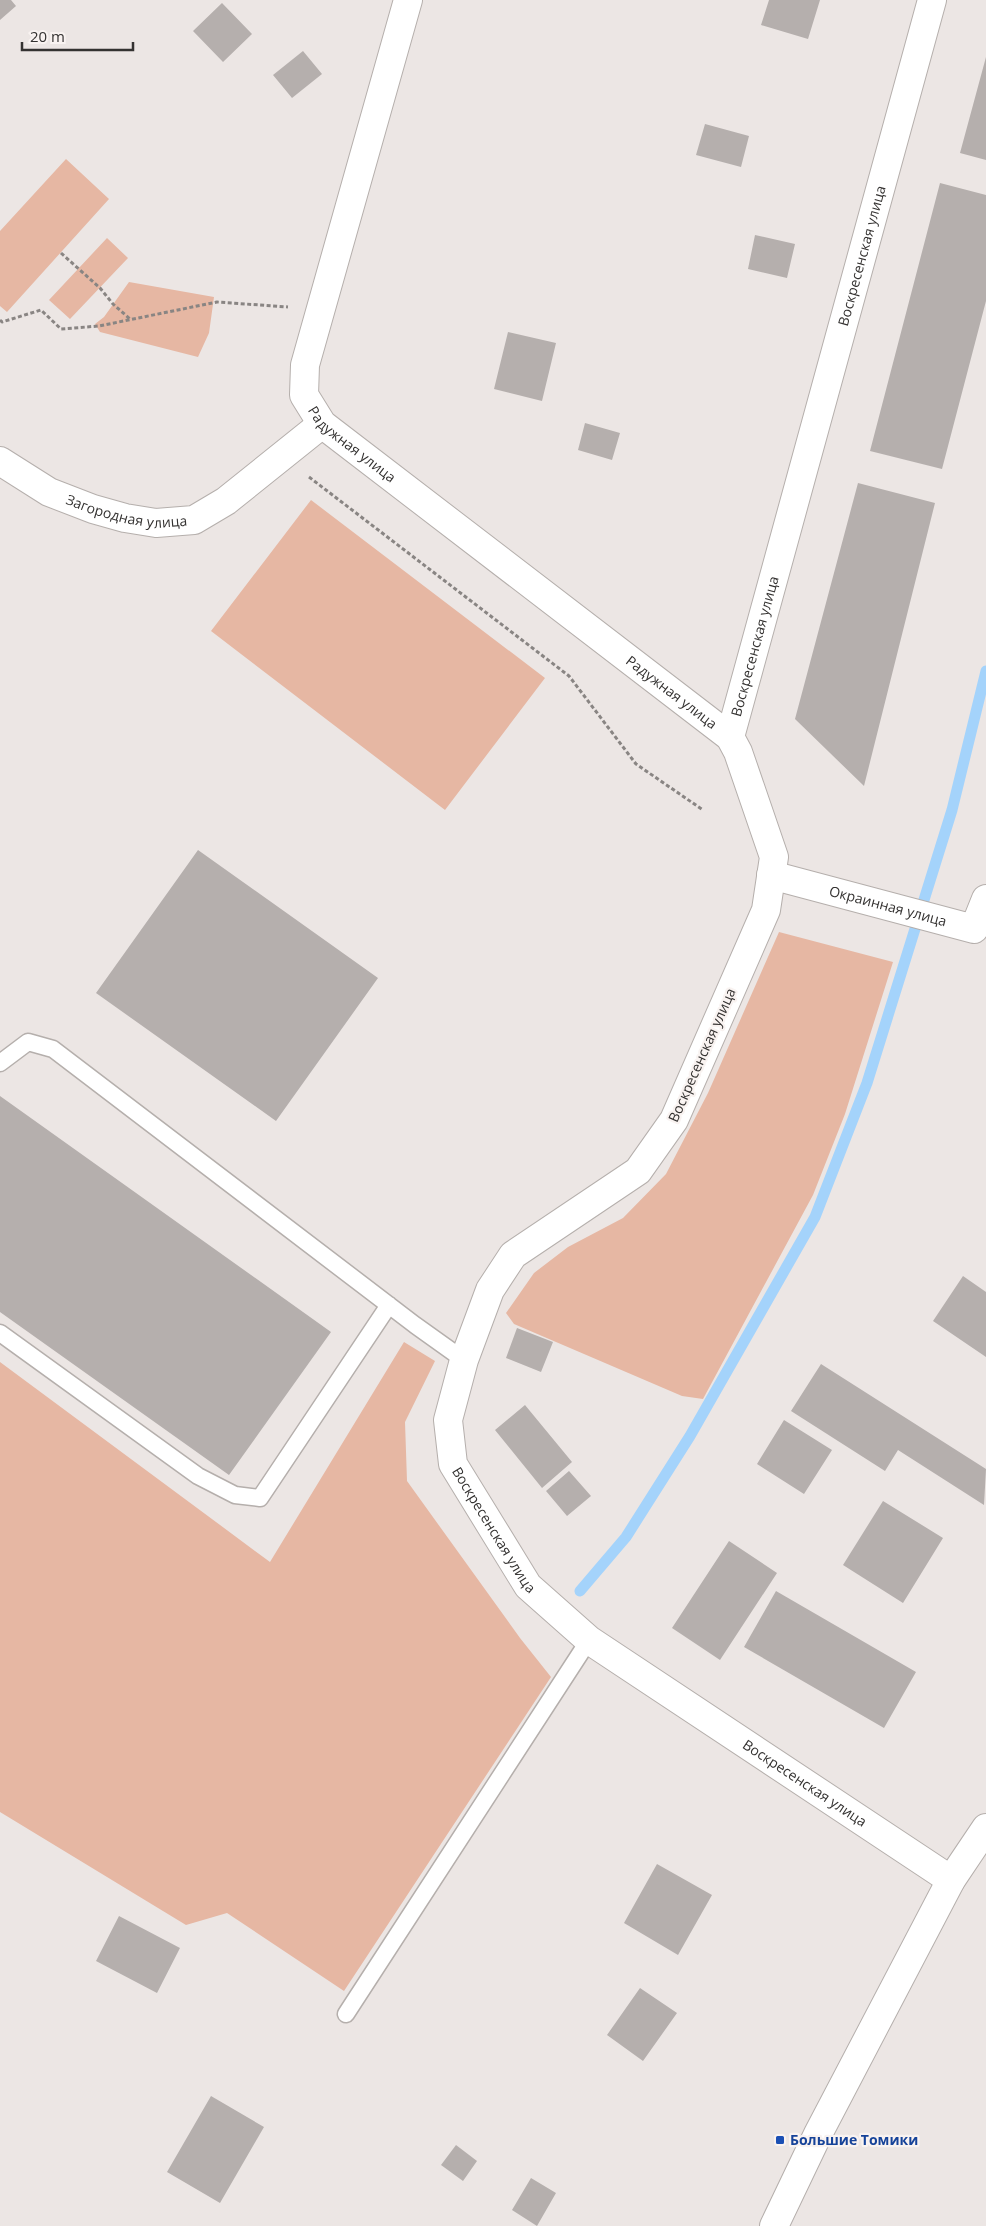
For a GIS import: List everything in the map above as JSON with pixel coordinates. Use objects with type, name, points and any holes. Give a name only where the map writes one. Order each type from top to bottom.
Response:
[{"type":"street","name":"Воскресенская улица","points":[[932,0],[730,737],[738,752],[774,857],[766,910],[674,1120],[638,1171],[513,1255],[490,1290],[464,1360],[448,1420],[453,1464],[528,1586],[589,1640],[951,1880]]},
{"type":"street","name":"Радужная улица","points":[[406,1],[305,365],[304,395],[322,424],[730,737]]},
{"type":"street","name":"Загородная улица","points":[[0,461],[49,492],[109,514],[156,523],[194,520],[226,501],[322,424]]},
{"type":"street","name":"Окраинная улица","points":[[771,875],[974,929],[986,899]]},
{"type":"street","points":[[774,2226],[818,2134],[951,1880],[986,1828]]},
{"type":"lane","points":[[0,1063],[28,1042],[53,1049],[464,1360]]},
{"type":"lane","points":[[0,1333],[198,1476],[235,1495],[260,1498],[389,1305]]},
{"type":"lane","points":[[346,2014],[589,1640]]},
{"type":"path","points":[[61,253],[131,319]]},
{"type":"path","points":[[0,320],[2,322],[41,310],[61,329],[99,326],[217,302],[320,308]]},
{"type":"path","points":[[280,458],[311,478],[569,676],[636,764],[703,810]]},
{"type":"shaded area","points":[[66,159],[109,199],[7,312],[0,306],[0,231]]},
{"type":"shaded area","points":[[107,238],[128,258],[70,319],[49,300]]},
{"type":"shaded area","points":[[129,282],[214,297],[209,333],[198,357],[100,332],[95,324],[104,317]]},
{"type":"shaded area","points":[[311,500],[545,678],[445,810],[211,631]]},
{"type":"shaded area","points":[[779,932],[893,962],[845,1114],[813,1195],[703,1399],[682,1396],[514,1324],[506,1313],[534,1273],[568,1247],[623,1218],[666,1174],[708,1093]]},
{"type":"shaded area","points":[[404,1342],[435,1361],[405,1422],[407,1481],[520,1638],[551,1677],[344,1991],[227,1913],[186,1925],[0,1812],[0,1362],[270,1562]]},
{"type":"building","points":[[0,0],[11,0],[16,6],[0,20]]},
{"type":"building","points":[[769,0],[820,0],[808,39],[761,25]]},
{"type":"building","points":[[222,3],[252,34],[223,62],[193,31]]},
{"type":"building","points":[[303,51],[322,74],[292,98],[273,75]]},
{"type":"building","points":[[986,57],[986,160],[960,153]]},
{"type":"building","points":[[705,124],[749,136],[741,167],[696,155]]},
{"type":"building","points":[[940,183],[986,195],[986,301],[942,469],[870,451]]},
{"type":"building","points":[[755,235],[795,244],[787,278],[748,269]]},
{"type":"building","points":[[508,332],[556,343],[542,401],[494,389]]},
{"type":"building","points":[[585,423],[620,433],[612,460],[578,450]]},
{"type":"building","points":[[858,483],[935,503],[864,786],[795,719]]},
{"type":"building","points":[[198,850],[378,978],[276,1121],[96,993]]},
{"type":"building","points":[[0,1096],[331,1332],[229,1475],[0,1312]]},
{"type":"building","points":[[963,1276],[986,1292],[986,1357],[933,1321]]},
{"type":"building","points":[[517,1328],[553,1342],[541,1372],[506,1358]]},
{"type":"building","points":[[821,1364],[986,1469],[984,1505],[898,1450],[885,1471],[791,1411]]},
{"type":"building","points":[[525,1405],[572,1462],[542,1488],[495,1430]]},
{"type":"building","points":[[784,1420],[832,1450],[804,1494],[757,1464]]},
{"type":"building","points":[[569,1471],[591,1496],[567,1516],[546,1491]]},
{"type":"building","points":[[883,1501],[943,1538],[903,1603],[843,1565]]},
{"type":"building","points":[[729,1541],[777,1573],[720,1660],[672,1628]]},
{"type":"building","points":[[776,1591],[916,1672],[884,1728],[744,1647]]},
{"type":"building","points":[[657,1864],[712,1895],[678,1955],[624,1923]]},
{"type":"building","points":[[119,1916],[180,1948],[157,1993],[96,1961]]},
{"type":"building","points":[[640,1988],[677,2013],[643,2061],[607,2035]]},
{"type":"building","points":[[211,2096],[264,2127],[220,2203],[167,2172]]},
{"type":"building","points":[[456,2145],[477,2161],[463,2181],[441,2165]]},
{"type":"building","points":[[531,2178],[556,2193],[537,2226],[512,2210]]},
{"type":"waterway","points":[[580,1591],[626,1537],[690,1436],[815,1217],[867,1083],[952,810],[986,671]]},
{"type":"place","name":"Большие Томики","points":[[780,2140]]}]
